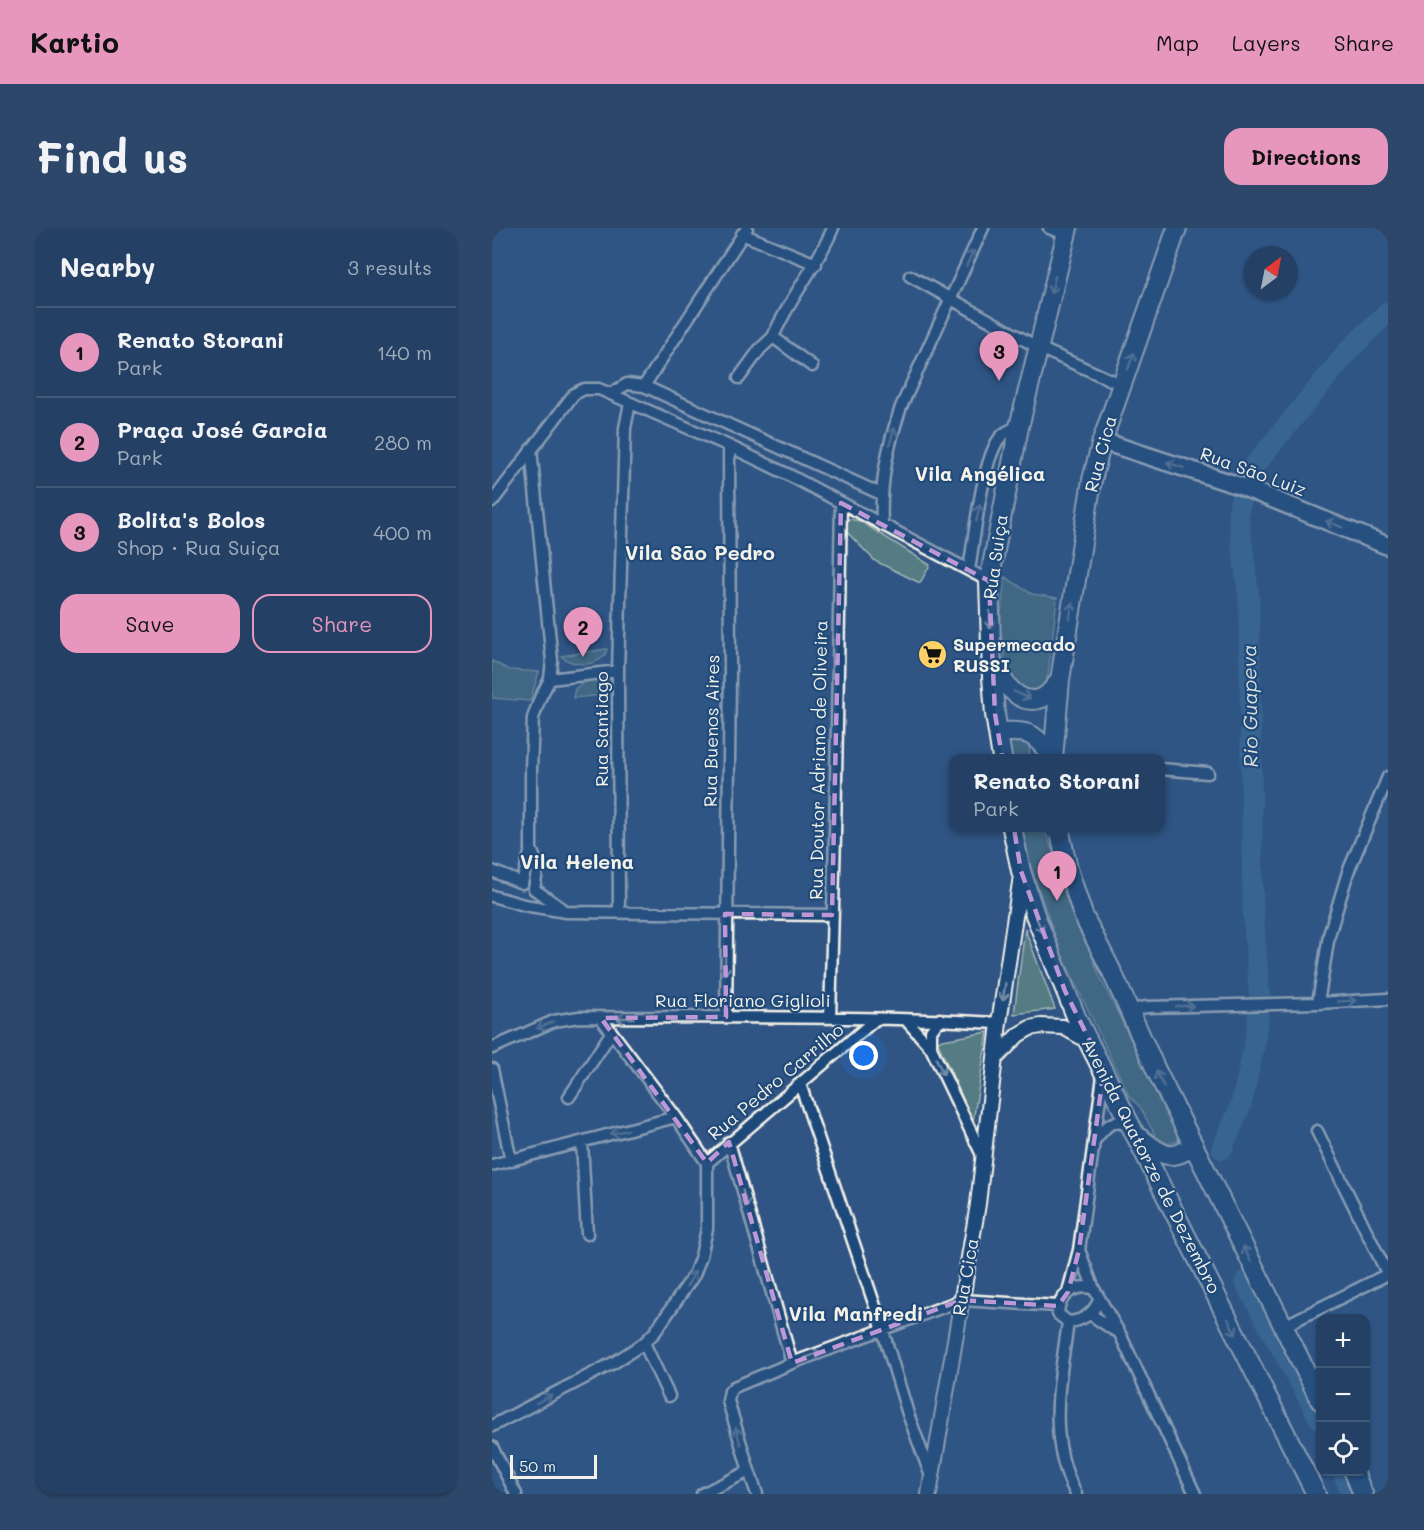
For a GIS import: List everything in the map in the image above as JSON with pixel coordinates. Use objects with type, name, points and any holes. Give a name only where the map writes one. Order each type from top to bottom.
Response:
[{"type":"main road","name":"Rua Cica","points":[[1060,685],[1092,480],[1102,441],[1177,228]]},
{"type":"main road","name":"Rua Suiça","points":[[992,669],[989,581],[1018,427],[1061,230]]},
{"type":"main road","name":"Rua São Luiz","points":[[1102,441],[1256,492],[1388,546]]},
{"type":"main road","points":[[992,669],[1011,689],[1021,697],[1028,699],[1039,699],[1060,685]]},
{"type":"main road","points":[[992,669],[1001,754]]},
{"type":"main road","points":[[1053,754],[1060,685]]},
{"type":"main road","points":[[998,732],[1027,732],[1034,736],[1050,754]]},
{"type":"main road","name":"Avenida Quatorze de Dezembro","points":[[1013,832],[1035,915],[1088,1041],[1137,1134],[1316,1494]]},
{"type":"main road","points":[[1060,832],[1068,869],[1083,915],[1192,1144],[1316,1392]]},
{"type":"main road","points":[[1137,1134],[1157,1152],[1170,1156],[1182,1154],[1192,1144]]},
{"type":"main road","points":[[1356,1476],[1363,1494]]},
{"type":"street","points":[[740,378],[752,358],[773,337],[785,311],[816,264],[833,228]]},
{"type":"street","points":[[882,525],[881,494],[891,437],[901,407],[983,228]]},
{"type":"street","points":[[644,386],[744,231],[816,264]]},
{"type":"street","points":[[910,276],[1037,347],[1122,385]]},
{"type":"street","points":[[773,337],[812,366]]},
{"type":"street","points":[[612,393],[627,384],[644,386],[881,494]]},
{"type":"street","points":[[492,502],[566,402],[574,394],[584,389],[599,389],[729,446],[989,581]]},
{"type":"street","name":"Rua Santiago","points":[[619,912],[618,671],[625,428],[630,403]]},
{"type":"street","points":[[969,570],[982,493],[992,452],[1003,434],[1018,427]]},
{"type":"street","name":"Rua Buenos Aires","points":[[726,1017],[725,914],[730,675],[729,446]]},
{"type":"street","points":[[522,883],[531,849],[533,718],[550,679],[552,661],[531,449]]},
{"type":"street","name":"Rua Doutor Adriano de Oliveira","points":[[830,1018],[836,835],[841,503]]},
{"type":"street","points":[[550,679],[618,671]]},
{"type":"street","points":[[1165,769],[1208,774]]},
{"type":"street","points":[[1318,1003],[1329,935],[1348,872],[1388,777]]},
{"type":"street","points":[[524,905],[534,889],[538,866],[531,849]]},
{"type":"street","points":[[492,871],[534,889],[566,912]]},
{"type":"street","name":"Rua Cica","points":[[929,1494],[978,1204],[999,1023],[1022,871]]},
{"type":"street","points":[[492,896],[524,905],[566,912],[832,915]]},
{"type":"street","points":[[1128,1011],[1146,1007],[1388,999]]},
{"type":"street","name":"Rua Floriano Giglioli","points":[[492,1048],[554,1021],[579,1017],[876,1018],[999,1023]]},
{"type":"street","points":[[601,1017],[676,1117],[706,1163]]},
{"type":"street","name":"Rua Pedro Carrilho","points":[[492,1426],[615,1362],[656,1332],[694,1275],[701,1256],[706,1229],[706,1163],[876,1018]]},
{"type":"street","points":[[931,1048],[932,1031],[940,1019]]},
{"type":"street","points":[[906,1020],[931,1048],[983,1158]]},
{"type":"street","points":[[995,1059],[1018,1035],[1030,1028],[1063,1027],[1088,1041]]},
{"type":"street","points":[[569,1097],[611,1033]]},
{"type":"street","points":[[492,1069],[511,1161]]},
{"type":"street","points":[[1097,1294],[1090,1314],[1078,1321],[1068,1322],[1058,1314],[1058,1306],[1068,1292],[1079,1250],[1104,1069]]},
{"type":"street","points":[[800,1084],[908,1414],[932,1480]]},
{"type":"street","points":[[492,1165],[676,1117]]},
{"type":"street","points":[[1094,1141],[1114,1121],[1126,1124],[1137,1134]]},
{"type":"street","points":[[1284,1326],[1388,1274],[1317,1131]]},
{"type":"street","points":[[582,1142],[587,1234]]},
{"type":"street","points":[[729,1142],[792,1363]]},
{"type":"street","points":[[1079,1250],[1097,1294],[1121,1336],[1195,1494]]},
{"type":"street","points":[[1068,1292],[1086,1286],[1097,1294]]},
{"type":"street","points":[[757,1494],[748,1472],[728,1401],[730,1391],[734,1387],[962,1300],[1058,1306]]},
{"type":"street","points":[[1090,1314],[1121,1336]]},
{"type":"street","points":[[1068,1322],[1057,1419],[1062,1460],[1076,1494]]},
{"type":"street","points":[[644,1343],[669,1396]]},
{"type":"street","points":[[492,1447],[516,1494]]},
{"type":"street","points":[[702,1494],[748,1472]]},
{"type":"highlighted area","points":[[841,503],[989,581],[995,714],[1021,871],[1065,991],[1104,1069],[1079,1250],[1068,1292],[1058,1306],[962,1300],[792,1363],[729,1142],[707,1163],[601,1018],[726,1017],[725,914],[832,915]]},
{"type":"green space","points":[[849,519],[860,521],[930,565],[920,583],[875,561],[842,527],[844,521]]},
{"type":"green space","points":[[1005,577],[1032,594],[1057,598],[1048,675],[1044,684],[1036,691],[1021,688],[1004,664],[1004,644],[999,632]]},
{"type":"green space","points":[[607,649],[600,660],[587,664],[572,662],[561,656]]},
{"type":"green space","points":[[492,661],[509,670],[539,672],[530,701],[492,698]]},
{"type":"green space","points":[[613,675],[615,694],[573,698],[575,689],[583,683]]},
{"type":"green space","points":[[1022,738],[1029,746],[1030,754],[1007,754],[1012,740]]},
{"type":"green space","points":[[1022,832],[1045,832],[1099,975],[1158,1095],[1177,1128],[1178,1141],[1168,1144],[1156,1137],[1140,1107],[1129,1096],[1061,953],[1024,848]]},
{"type":"green space","points":[[1025,929],[1055,1009],[1014,1014]]},
{"type":"green space","points":[[988,1032],[973,1121],[937,1041]]},
{"type":"waterway","name":"Rio Guapeva","points":[[1222,1149],[1241,1105],[1254,1047],[1260,1002],[1253,913],[1249,598],[1238,514],[1243,487],[1254,466],[1350,349],[1388,312]]},
{"type":"waterway","name":"Rio Guapeva","points":[[1245,1282],[1316,1412]]},
{"type":"waterway","name":"Rio Guapeva","points":[[1345,1476],[1352,1494]]},
{"type":"place","name":"Bolita's Bolos","points":[[999,381]]},
{"type":"place","name":"Supermecado RUSSI","points":[[932,655]]},
{"type":"place","name":"Praça José Garcia","points":[[583,657]]},
{"type":"place","name":"Renato Storani","points":[[1057,901]]},
{"type":"district","name":"Vila Angélica","points":[[980,474]]},
{"type":"district","name":"Vila São Pedro","points":[[700,553]]},
{"type":"district","name":"Vila Helena","points":[[577,862]]},
{"type":"district","name":"Vila Manfredi","points":[[856,1314]]}]
